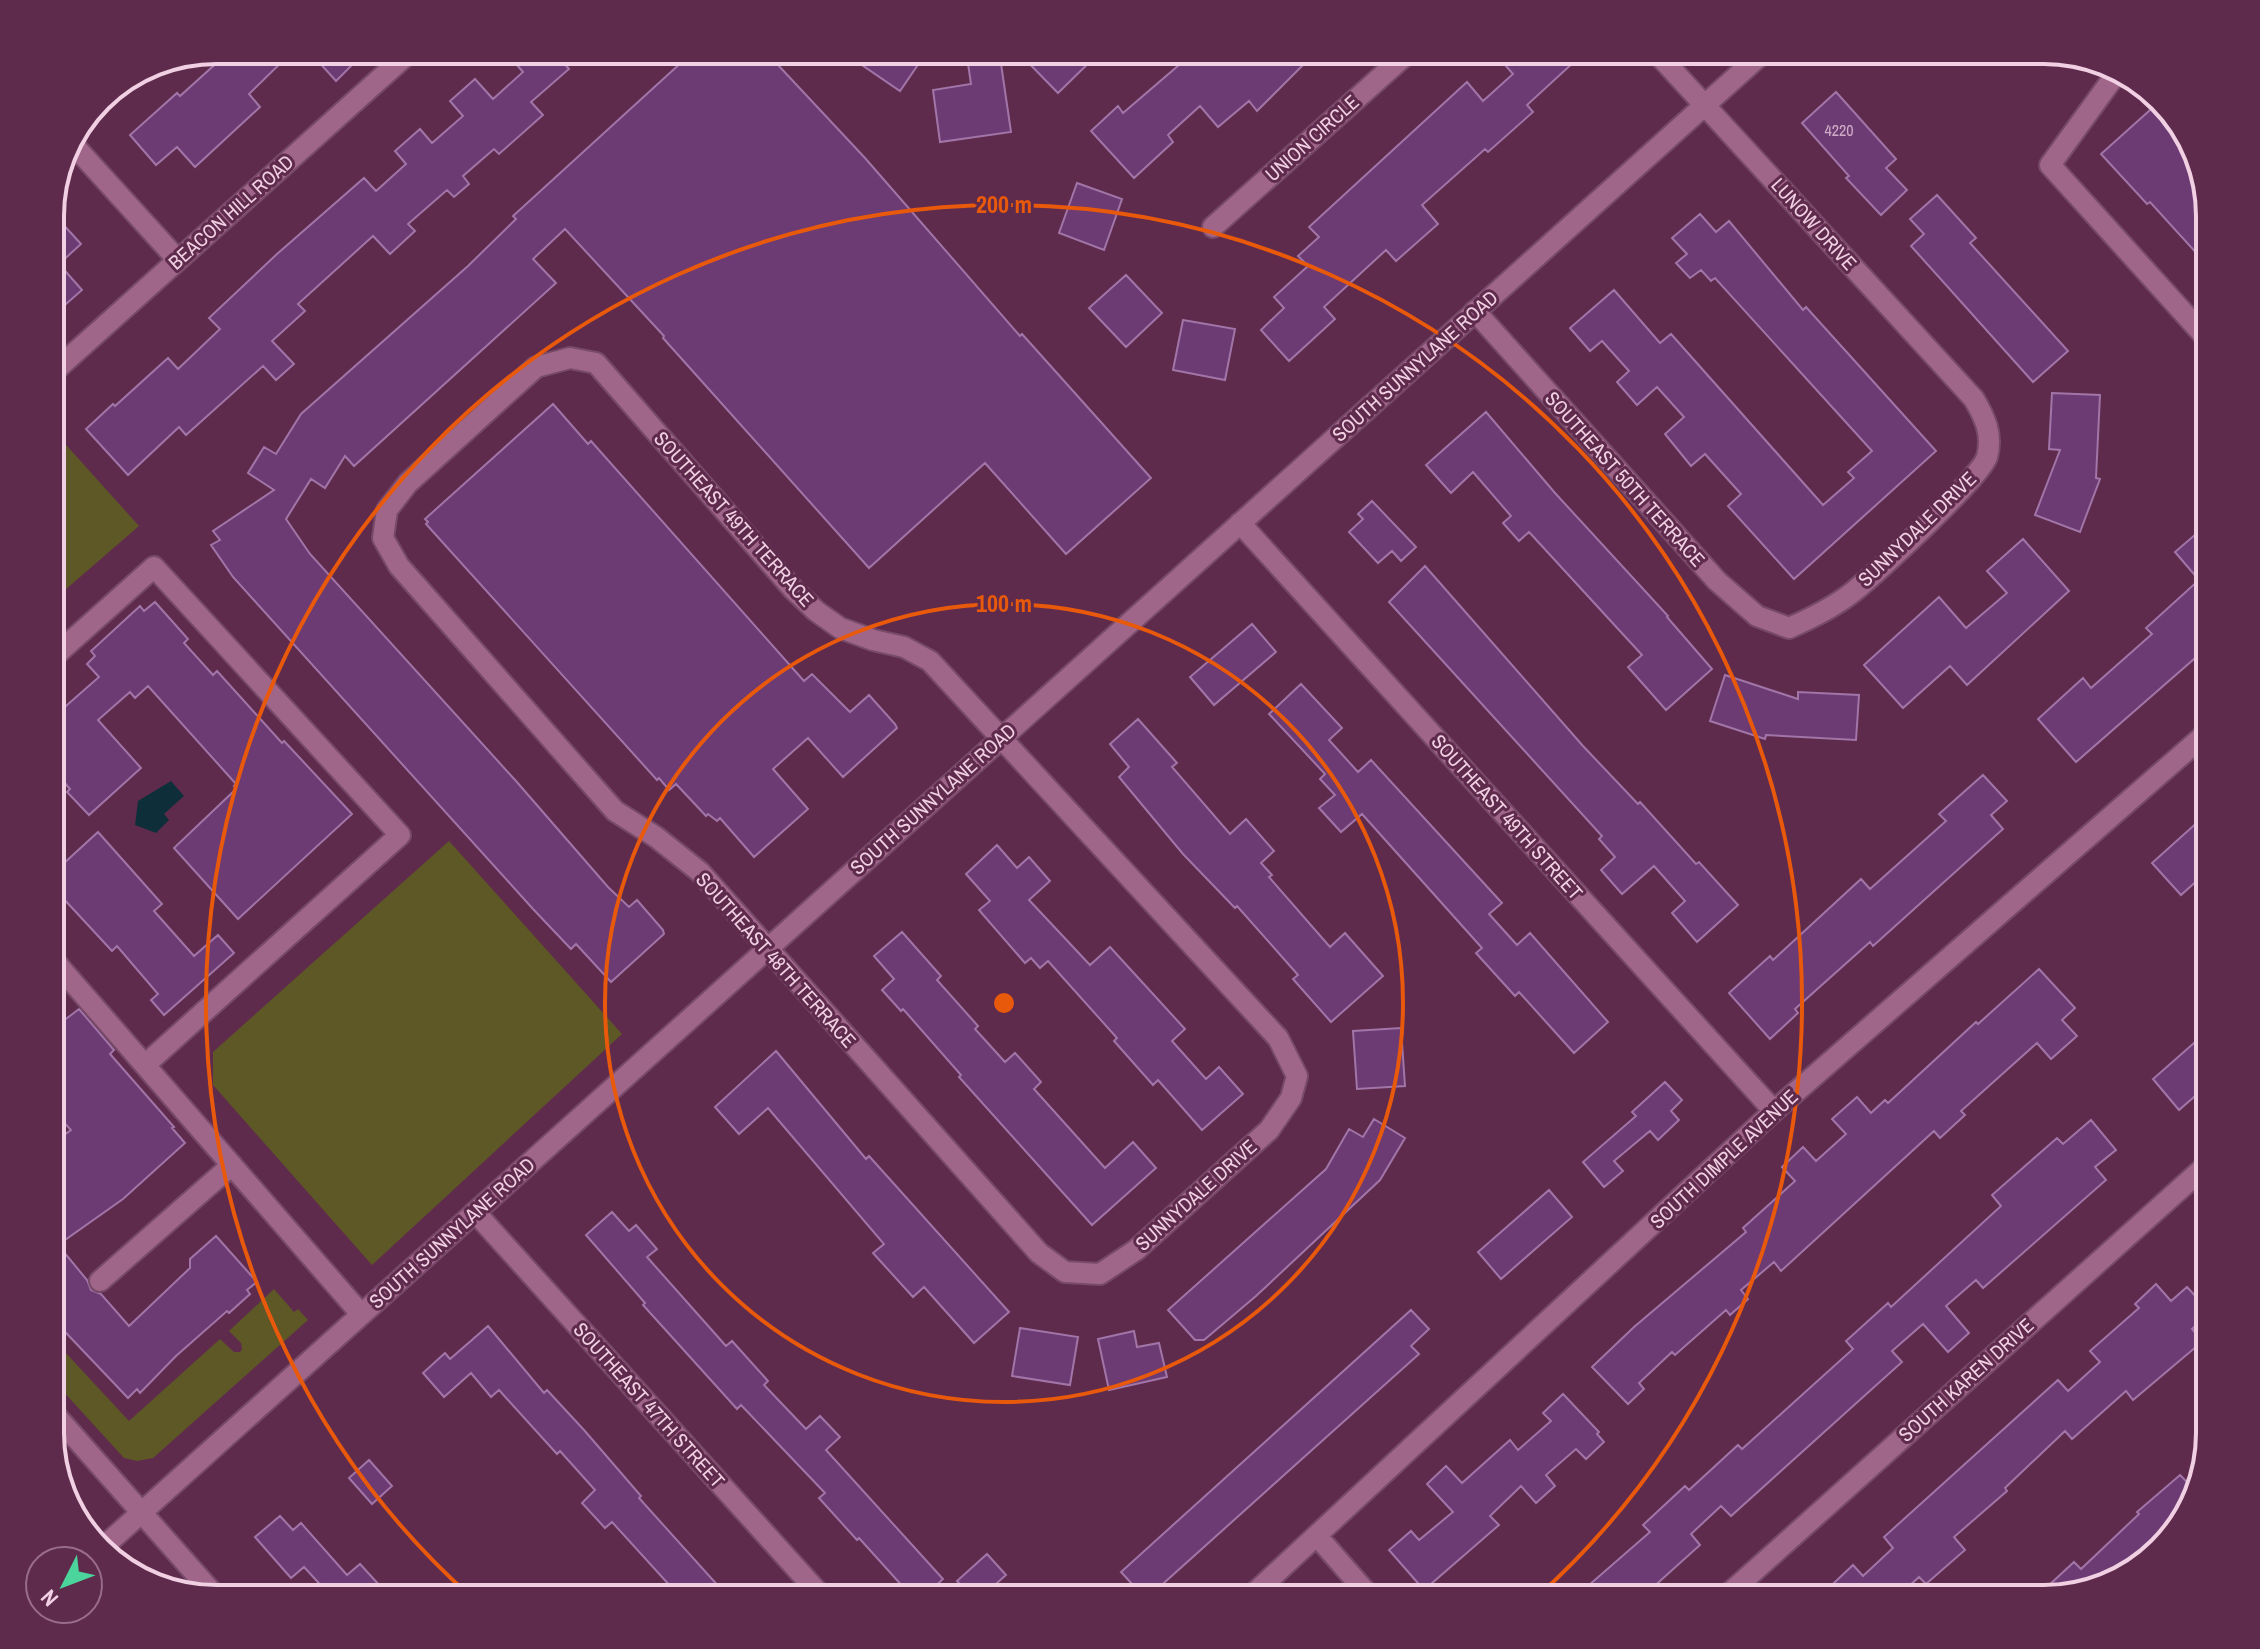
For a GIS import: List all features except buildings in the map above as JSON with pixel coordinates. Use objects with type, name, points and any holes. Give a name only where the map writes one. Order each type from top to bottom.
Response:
[{"type":"street","name":"BEACON HILL ROAD","points":[[64,362],[396,64]]},
{"type":"street","name":"UNION CIRCLE","points":[[1213,227],[1395,64]]},
{"type":"street","name":"LUNOW DRIVE","points":[[1667,64],[1974,399]]},
{"type":"street","name":"SOUTH SUNNYLANE ROAD","points":[[110,1541],[1750,64]]},
{"type":"street","points":[[2111,80],[2050,165],[2196,327]]},
{"type":"street","points":[[79,151],[177,259]]},
{"type":"street","name":"SOUTHEAST 50TH TERRACE","points":[[1475,311],[1717,581],[1757,616],[1789,628]]},
{"type":"street","name":"SOUTHEAST 49TH TERRACE","points":[[461,435],[536,367],[570,358],[596,363],[793,589],[816,611],[840,628],[904,647],[930,661],[1278,1038],[1297,1076]]},
{"type":"street","name":"SUNNYDALE DRIVE","points":[[1789,628],[1816,617],[1852,592],[1959,493],[1987,459],[1989,424],[1974,399]]},
{"type":"street","name":"SOUTHEAST 48TH TERRACE","points":[[461,435],[408,483],[387,510],[383,538],[399,566],[615,811],[656,837],[700,872],[1039,1253],[1065,1272]]},
{"type":"street","name":"SOUTHEAST 49TH STREET","points":[[1240,523],[1774,1111]]},
{"type":"street","points":[[64,647],[154,567],[400,835],[146,1064]]},
{"type":"street","name":"SOUTH DIMPLE AVENUE","points":[[1263,1585],[1774,1111],[2196,742]]},
{"type":"street","points":[[64,972],[361,1314]]},
{"type":"street","name":"SUNNYDALE DRIVE","points":[[1065,1272],[1100,1274],[1136,1250],[1269,1130],[1291,1098],[1297,1076]]},
{"type":"street","points":[[100,1281],[232,1165]]},
{"type":"street","name":"SOUTH KAREN DRIVE","points":[[1739,1585],[2196,1175]]},
{"type":"street","name":"SOUTHEAST 47TH STREET","points":[[475,1212],[811,1585]]},
{"type":"street","points":[[64,1425],[205,1585]]},
{"type":"street","points":[[1317,1536],[1360,1585]]},
{"type":"shaded area","points":[[64,443],[139,526],[64,591]]},
{"type":"shaded area","points":[[449,841],[622,1034],[372,1265],[213,1085],[213,1052]]},
{"type":"shaded area","points":[[274,1289],[294,1312],[298,1309],[308,1320],[153,1458],[137,1461],[124,1458],[64,1392],[64,1351],[129,1421],[220,1339],[234,1352],[240,1352],[241,1343],[229,1331]]},
{"type":"water","points":[[171,781],[184,796],[164,814],[169,820],[156,833],[135,825],[138,801]]}]
